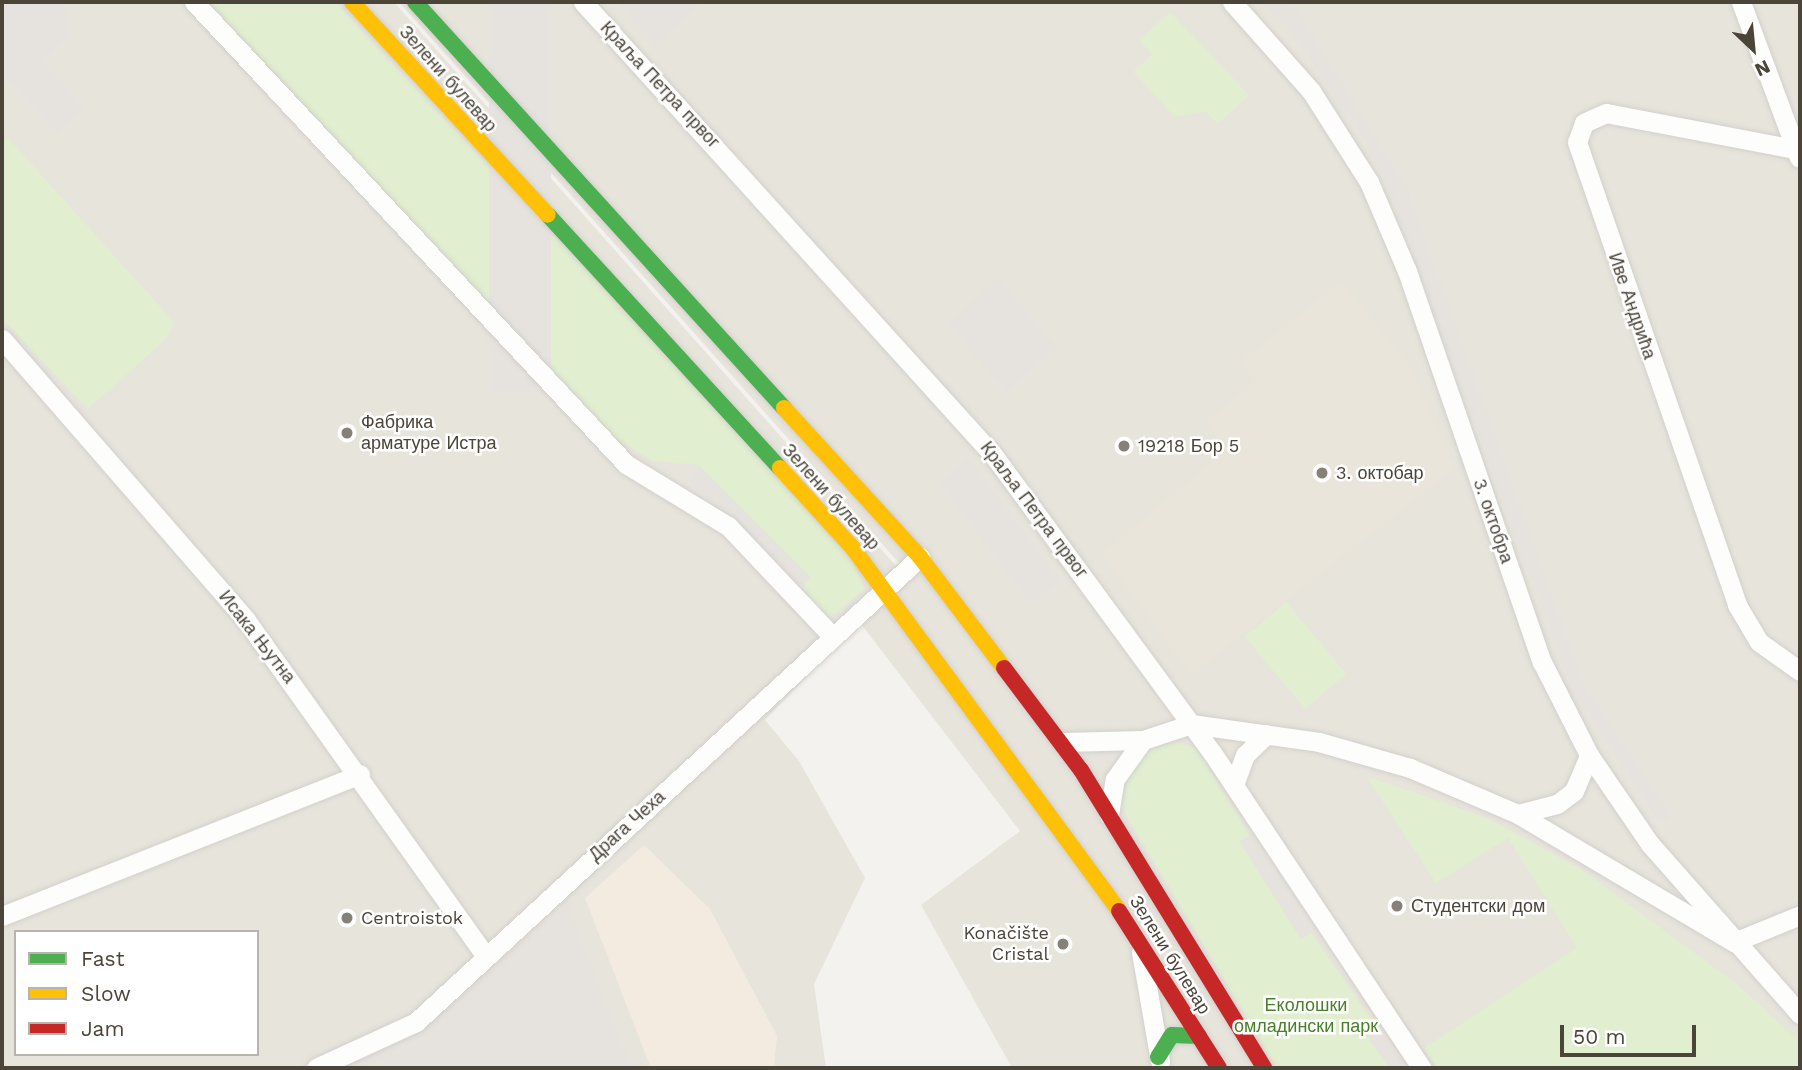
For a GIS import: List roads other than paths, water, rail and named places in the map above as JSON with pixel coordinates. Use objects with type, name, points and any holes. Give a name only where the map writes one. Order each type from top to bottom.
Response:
[{"type":"street","points":[[194,2],[626,464],[728,526],[833,637]]},
{"type":"street","name":"Зелени булевар","points":[[352,2],[883,585],[1139,940],[1219,1068]]},
{"type":"street","name":"Зелени булевар","points":[[415,2],[920,557],[1062,742],[1264,1068]]},
{"type":"street","name":"Краља Петра првог","points":[[583,2],[994,456],[1234,785],[1422,1068]]},
{"type":"street","name":"3. октобра","points":[[1232,2],[1311,91],[1369,182],[1407,271],[1542,662],[1589,755],[1650,844],[1800,1014]]},
{"type":"street","points":[[1741,2],[1799,154]]},
{"type":"street","name":"Иве Андрића","points":[[1799,154],[1606,113],[1584,123],[1577,142],[1738,605],[1759,642],[1800,671]]},
{"type":"street","name":"Исака Њутна","points":[[2,339],[246,621],[360,775],[485,955]]},
{"type":"street","name":"Драга Чеха","points":[[316,1068],[416,1022],[485,955],[833,637],[883,585],[920,557]]},
{"type":"street","points":[[1062,742],[1143,740],[1191,724],[1267,734],[1410,768],[1518,814],[1734,942],[1800,915]]},
{"type":"street","points":[[1234,785],[1245,755],[1267,734]]},
{"type":"street","points":[[1109,815],[1115,779],[1143,740]]},
{"type":"street","points":[[1518,814],[1556,804],[1574,791],[1589,755]]},
{"type":"street","points":[[2,916],[360,775]]},
{"type":"street","points":[[1139,940],[1160,1063]]},
{"type":"street","points":[[1160,1063],[1172,1035],[1199,1036]]},
{"type":"place","name":"Фабрика арматуре Истра","points":[[347,433]]},
{"type":"place","name":"19218 Бор 5","points":[[1124,446]]},
{"type":"place","name":"3. октобар","points":[[1322,473]]},
{"type":"place","name":"Студентски дом","points":[[1397,906]]},
{"type":"place","name":"Centroistok","points":[[347,918]]},
{"type":"place","name":"Konačište Cristal","points":[[1063,944]]},
{"type":"park label","name":"Еколошки омладински парк","points":[[1306,1016]]}]
